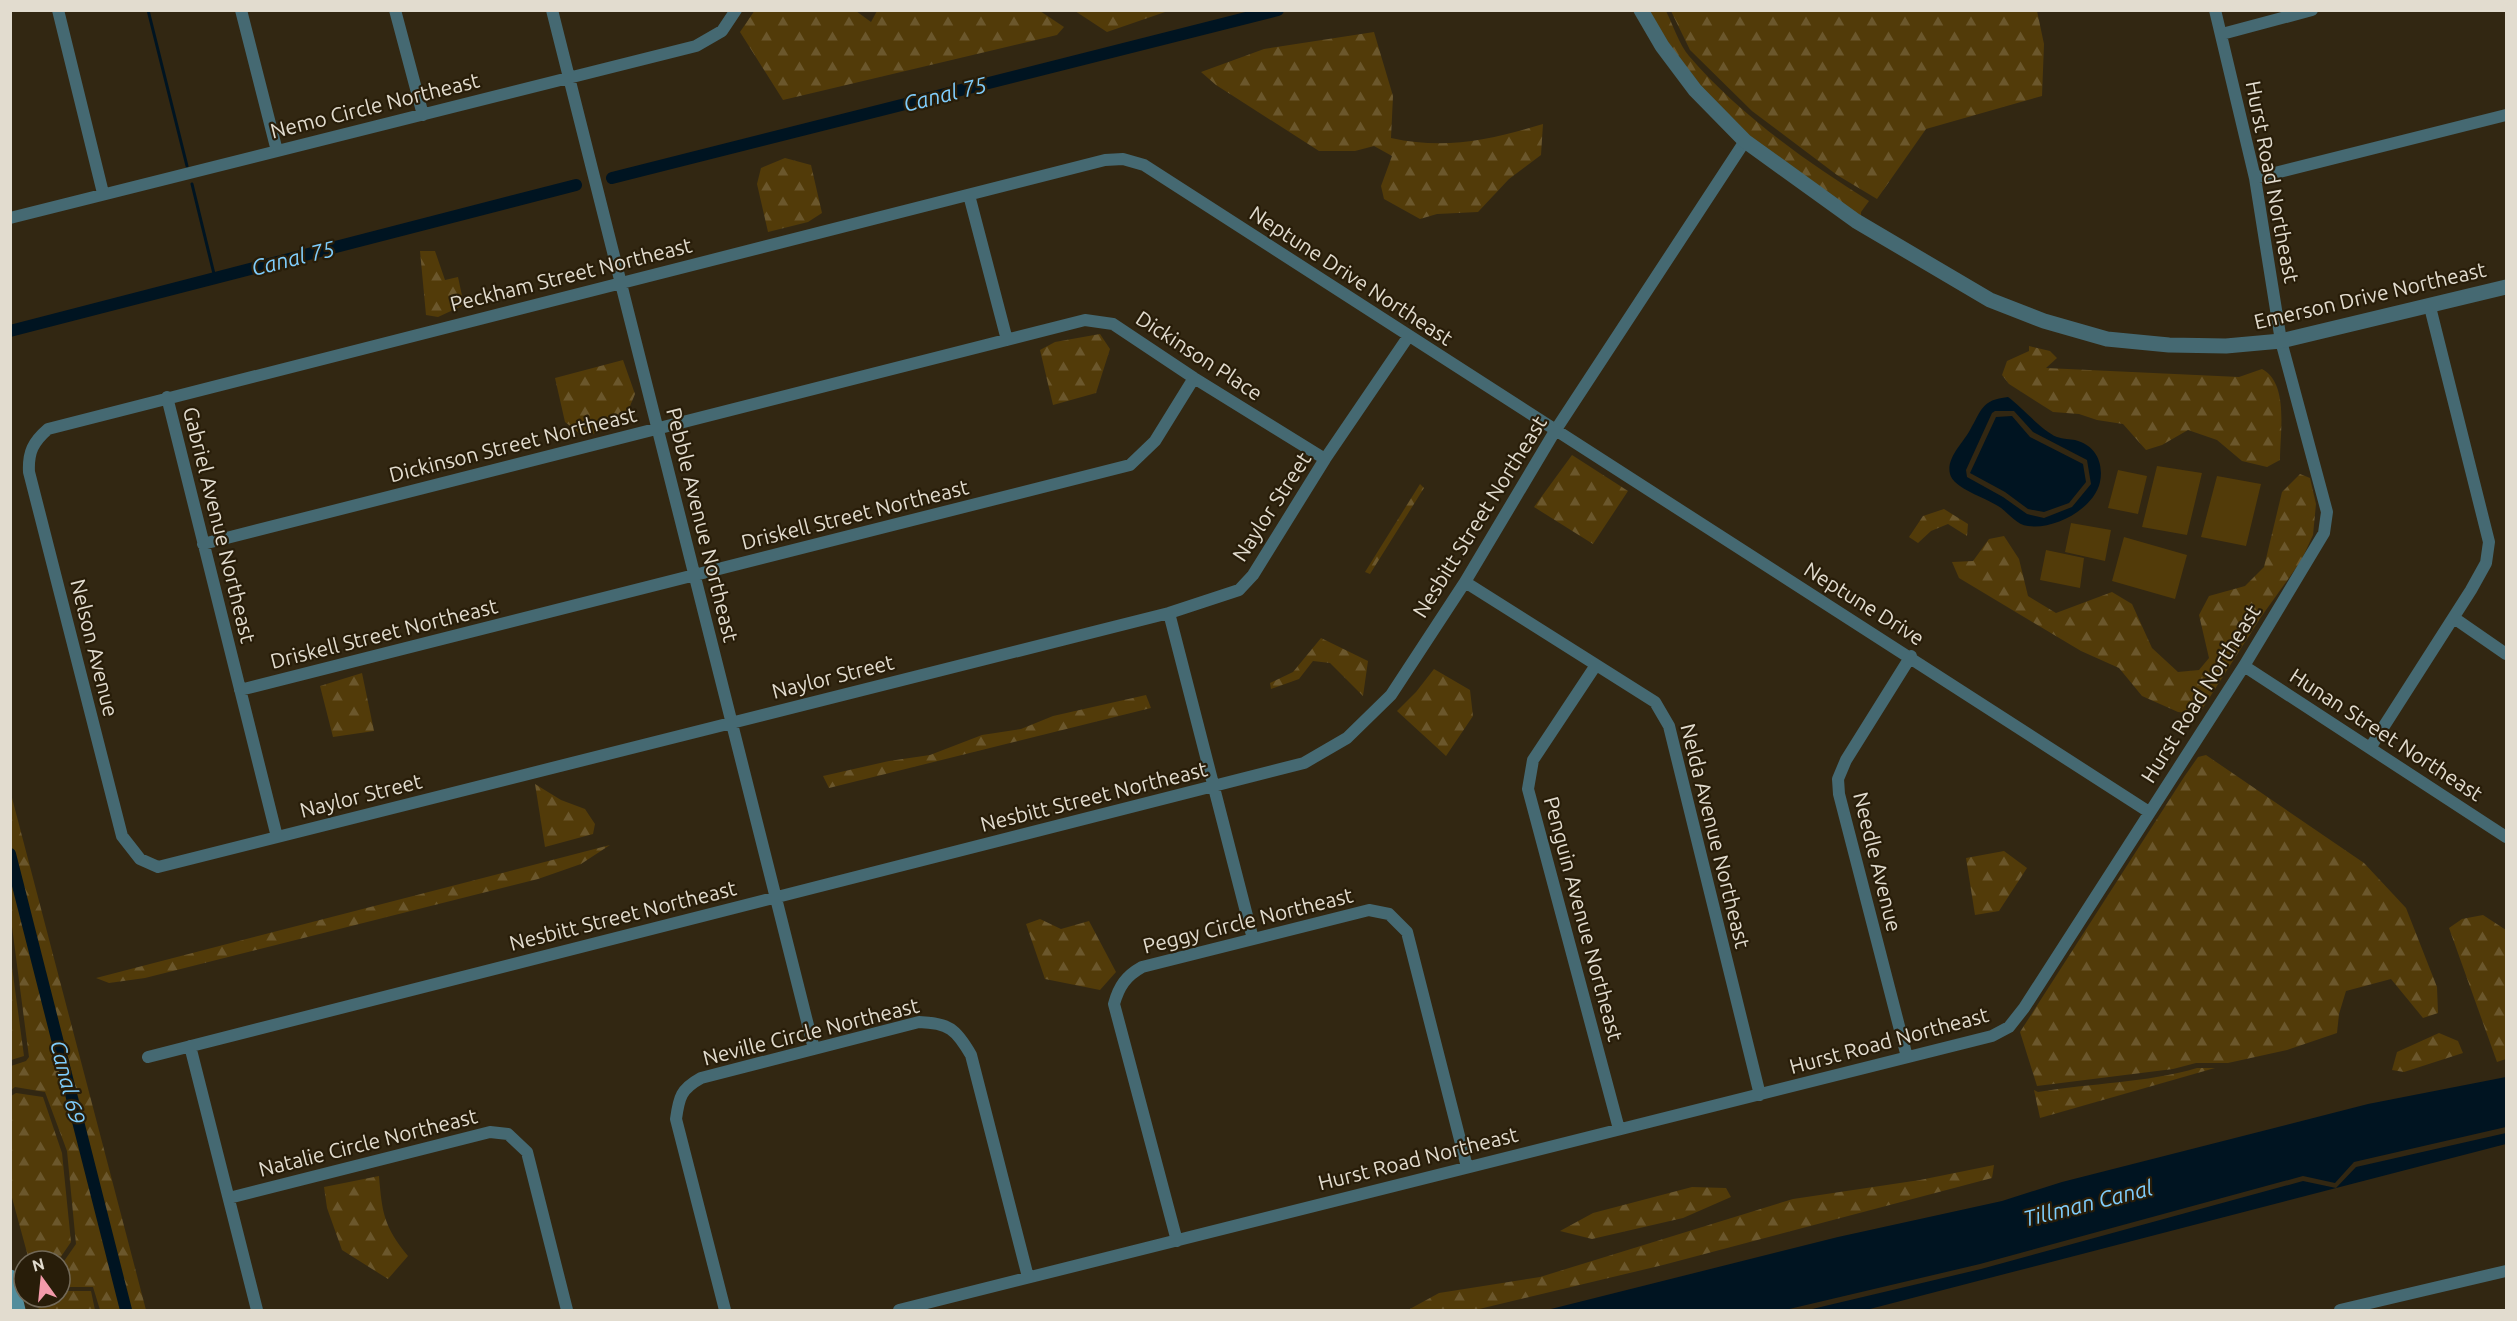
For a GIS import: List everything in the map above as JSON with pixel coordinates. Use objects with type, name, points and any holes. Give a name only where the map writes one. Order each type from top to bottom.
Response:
[{"type":"main road","points":[[10,1277],[18,1311]]},
{"type":"street","points":[[58,10],[103,193]]},
{"type":"street","points":[[241,10],[277,151]]},
{"type":"street","points":[[395,10],[423,115]]},
{"type":"street","name":"Pebble Avenue Northeast","points":[[552,10],[814,1049]]},
{"type":"street","name":"Nemo Circle Northeast","points":[[10,218],[696,46],[722,31],[736,10]]},
{"type":"street","name":"Emerson Drive Northeast","points":[[1641,10],[1662,46],[1695,90],[1745,141],[1856,221],[1990,300],[2044,321],[2107,339],[2169,345],[2226,346],[2281,341],[2506,287]]},
{"type":"street","name":"Hurst Road Northeast","points":[[899,1311],[1992,1036],[2009,1027],[2024,1008],[2244,666],[2324,534],[2327,512],[2281,341],[2255,178],[2215,10]]},
{"type":"street","points":[[2222,34],[2312,10]]},
{"type":"street","points":[[2255,178],[2506,115]]},
{"type":"street","name":"Nesbitt Street Northeast","points":[[148,1057],[1304,764],[1347,738],[1391,695],[1465,582],[1555,431],[1745,141]]},
{"type":"street","name":"Peckham Street Northeast","points":[[35,441],[48,429],[167,397],[1105,160],[1123,159]]},
{"type":"street","name":"Neptune Drive Northeast","points":[[1123,159],[1144,165],[1555,431]]},
{"type":"street","points":[[969,195],[1007,340]]},
{"type":"street","points":[[2370,748],[2454,618],[2486,563],[2489,542],[2430,307]]},
{"type":"street","name":"Dickinson Place","points":[[1007,340],[1085,320],[1113,324],[1194,378],[1325,459]]},
{"type":"street","name":"Naylor Street","points":[[140,859],[158,867],[1169,613],[1239,590],[1253,575],[1325,459],[1408,338]]},
{"type":"street","name":"Dickinson Street Northeast","points":[[203,544],[1007,340]]},
{"type":"street","name":"Driskell Street Northeast","points":[[240,690],[695,577],[1130,465],[1155,441],[1194,378]]},
{"type":"street","name":"Gabriel Avenue Northeast","points":[[167,397],[277,837]]},
{"type":"street","name":"Neptune Drive","points":[[1555,431],[1911,657],[2149,812]]},
{"type":"street","name":"Nelson Avenue","points":[[35,441],[28,457],[35,494],[122,836],[140,859]]},
{"type":"street","name":"Nelda Avenue Northeast","points":[[1465,582],[1655,702],[1670,726],[1760,1095]]},
{"type":"street","points":[[1169,613],[1253,939]]},
{"type":"street","points":[[2454,618],[2506,654]]},
{"type":"street","name":"Needle Avenue","points":[[1907,1057],[1839,794],[1838,779],[1846,760],[1911,657]]},
{"type":"street","name":"Penguin Avenue Northeast","points":[[1596,665],[1533,760],[1528,789],[1619,1129]]},
{"type":"street","name":"Hunan Street Northeast","points":[[2244,666],[2506,837]]},
{"type":"street","name":"Peggy Circle Northeast","points":[[1177,1241],[1114,1004],[1118,990],[1129,974],[1142,967],[1369,910],[1389,914],[1407,932],[1467,1167]]},
{"type":"street","name":"Neville Circle Northeast","points":[[725,1311],[676,1119],[678,1099],[688,1085],[700,1078],[919,1022],[939,1023],[958,1033],[971,1055],[1028,1277]]},
{"type":"street","points":[[190,1047],[257,1311]]},
{"type":"street","name":"Natalie Circle Northeast","points":[[229,1198],[490,1132],[508,1134],[527,1152],[567,1311]]},
{"type":"street","points":[[2346,1310],[2506,1271]]},
{"type":"green space","points":[[755,10],[856,11],[871,22],[877,11],[1040,11],[1064,27],[1057,35],[783,100],[740,32]]},
{"type":"green space","points":[[1168,10],[1107,32],[1075,11]]},
{"type":"green space","points":[[1647,11],[1666,11],[1689,56],[1729,98],[1751,117],[1797,153],[1869,201],[1861,212],[1861,217],[1775,157],[1733,122],[1693,77]]},
{"type":"green space","points":[[1671,11],[2037,11],[2044,44],[2042,96],[1926,129],[1877,199],[1837,175],[1752,111],[1690,50]]},
{"type":"green space","points":[[1374,32],[1393,96],[1391,138],[1430,143],[1468,142],[1505,135],[1543,124],[1541,155],[1509,179],[1478,212],[1437,214],[1420,219],[1384,199],[1381,186],[1392,156],[1374,146],[1355,151],[1319,151],[1216,85],[1201,72],[1264,49]]},
{"type":"green space","points":[[785,158],[811,165],[822,213],[808,222],[768,232],[757,184],[761,168]]},
{"type":"green space","points":[[420,251],[435,251],[445,280],[458,277],[464,305],[438,317],[426,315]]},
{"type":"green space","points":[[1100,334],[1110,349],[1096,393],[1053,405],[1040,350],[1055,342]]},
{"type":"green space","points":[[2029,346],[2050,351],[2057,358],[2046,368],[2239,377],[2262,369],[2271,376],[2280,397],[2280,460],[2267,467],[2242,461],[2217,440],[2188,430],[2162,445],[2146,450],[2123,424],[2097,420],[2079,414],[2053,412],[2009,384],[2002,375],[2007,361],[2029,351]]},
{"type":"green space","points":[[623,360],[635,394],[623,423],[584,437],[565,422],[555,378]]},
{"type":"green space","points":[[1572,455],[1628,491],[1593,544],[1534,507]]},
{"type":"green space","points":[[2157,466],[2202,473],[2187,535],[2142,527]]},
{"type":"green space","points":[[2118,470],[2147,476],[2138,514],[2108,508]]},
{"type":"green space","points":[[2300,474],[2310,478],[2316,504],[2313,535],[2301,561],[2261,617],[2199,714],[2178,712],[2142,696],[2119,668],[2081,651],[1959,578],[1952,562],[1973,561],[1989,539],[2004,536],[2019,559],[2028,596],[2056,613],[2112,592],[2132,604],[2152,648],[2178,672],[2199,670],[2209,658],[2199,615],[2209,596],[2245,586],[2264,567],[2282,492]]},
{"type":"green space","points":[[2217,476],[2261,484],[2246,546],[2201,537]]},
{"type":"green space","points":[[1420,484],[1424,488],[1370,574],[1365,572]]},
{"type":"green space","points":[[1944,509],[1968,524],[1967,536],[1948,524],[1931,531],[1918,543],[1909,537],[1923,516]]},
{"type":"green space","points":[[2071,523],[2111,530],[2105,561],[2065,552]]},
{"type":"green space","points":[[2124,537],[2187,555],[2175,599],[2112,581]]},
{"type":"green space","points":[[2046,550],[2084,558],[2080,588],[2040,580]]},
{"type":"green space","points":[[1321,638],[1368,661],[1363,696],[1330,663],[1313,661],[1299,679],[1271,689],[1270,683],[1293,672]]},
{"type":"green space","points":[[1434,669],[1470,690],[1473,716],[1446,756],[1397,711]]},
{"type":"green space","points":[[362,673],[374,731],[333,737],[320,686]]},
{"type":"green space","points":[[1146,695],[1151,708],[829,788],[823,776],[889,761],[930,755],[982,735],[1021,729],[1053,716]]},
{"type":"green space","points":[[2206,755],[2364,863],[2406,908],[2437,987],[2438,1013],[2423,1018],[2391,979],[2346,991],[2339,1014],[2337,1033],[2287,1050],[2228,1063],[2196,1063],[2173,1069],[2037,1086],[2020,1032],[2184,777],[2198,757]]},
{"type":"green space","points":[[535,784],[561,800],[585,809],[595,824],[593,834],[545,847]]},
{"type":"green space","points":[[10,794],[146,1310],[100,1310],[93,1287],[72,1287],[72,1250],[76,1244],[67,1151],[45,1092],[15,1087],[11,1090],[11,1066],[26,1061],[29,1057],[11,919]]},
{"type":"green space","points":[[610,845],[581,864],[538,879],[145,978],[109,983],[96,978]]},
{"type":"green space","points":[[2004,851],[2027,868],[1999,911],[1975,915],[1966,858]]},
{"type":"green space","points":[[2483,915],[2506,930],[2506,1059],[2497,1062],[2449,928],[2462,919]]},
{"type":"green space","points":[[1040,919],[1061,929],[1089,921],[1116,972],[1100,990],[1045,979],[1026,924]]},
{"type":"green space","points":[[10,952],[24,1056],[11,1060],[10,1060]]},
{"type":"green space","points":[[2439,1033],[2458,1041],[2463,1053],[2404,1072],[2392,1070],[2397,1052]]},
{"type":"green space","points":[[2197,1068],[2215,1068],[2040,1118],[2034,1090],[2038,1092],[2138,1080]]},
{"type":"green space","points":[[16,1093],[43,1097],[62,1153],[71,1242],[66,1249],[26,1249],[11,1194],[11,1096]]},
{"type":"green space","points":[[1994,1165],[1992,1178],[1663,1265],[1475,1310],[1408,1310],[1439,1293],[1540,1277],[1793,1199],[1920,1180]]},
{"type":"green space","points":[[379,1176],[381,1200],[389,1228],[408,1256],[388,1279],[342,1250],[327,1208],[324,1187]]},
{"type":"green space","points":[[1692,1187],[1726,1188],[1731,1197],[1683,1218],[1592,1239],[1560,1231],[1593,1213]]},
{"type":"green space","points":[[72,1291],[91,1291],[95,1310],[39,1310],[72,1309]]},
{"type":"water","points":[[2008,397],[2051,434],[2059,438],[2082,442],[2093,450],[2101,468],[2100,482],[2090,501],[2072,516],[2049,525],[2024,525],[1998,506],[1963,488],[1952,479],[1949,468],[1956,451],[1983,407],[1999,398]],"holes":[[[2014,411],[2033,432],[2087,460],[2091,484],[2072,507],[2044,518],[2027,514],[2003,497],[1967,477],[1966,470],[1992,413]]]},
{"type":"water","points":[[2012,416],[2030,437],[2083,464],[2086,482],[2069,503],[2044,512],[2028,509],[2005,492],[1970,473],[1996,417]]},
{"type":"water","name":"Tillman Canal","points":[[2506,1077],[2506,1127],[2354,1162],[2335,1183],[2303,1176],[1980,1264],[1785,1310],[1547,1310],[1838,1237],[2002,1201],[2062,1182],[2368,1104]]},
{"type":"water","points":[[2506,1133],[2506,1144],[1866,1310],[1808,1310],[1981,1269],[2303,1181],[2336,1188],[2356,1167]]},
{"type":"waterway","points":[[148,10],[187,166]]},
{"type":"waterway","name":"Canal 75","points":[[612,178],[1278,10]]},
{"type":"waterway","points":[[192,184],[215,278]]},
{"type":"waterway","name":"Canal 75","points":[[10,331],[576,185]]},
{"type":"waterway","name":"Canal 69","points":[[10,854],[126,1310]]}]
